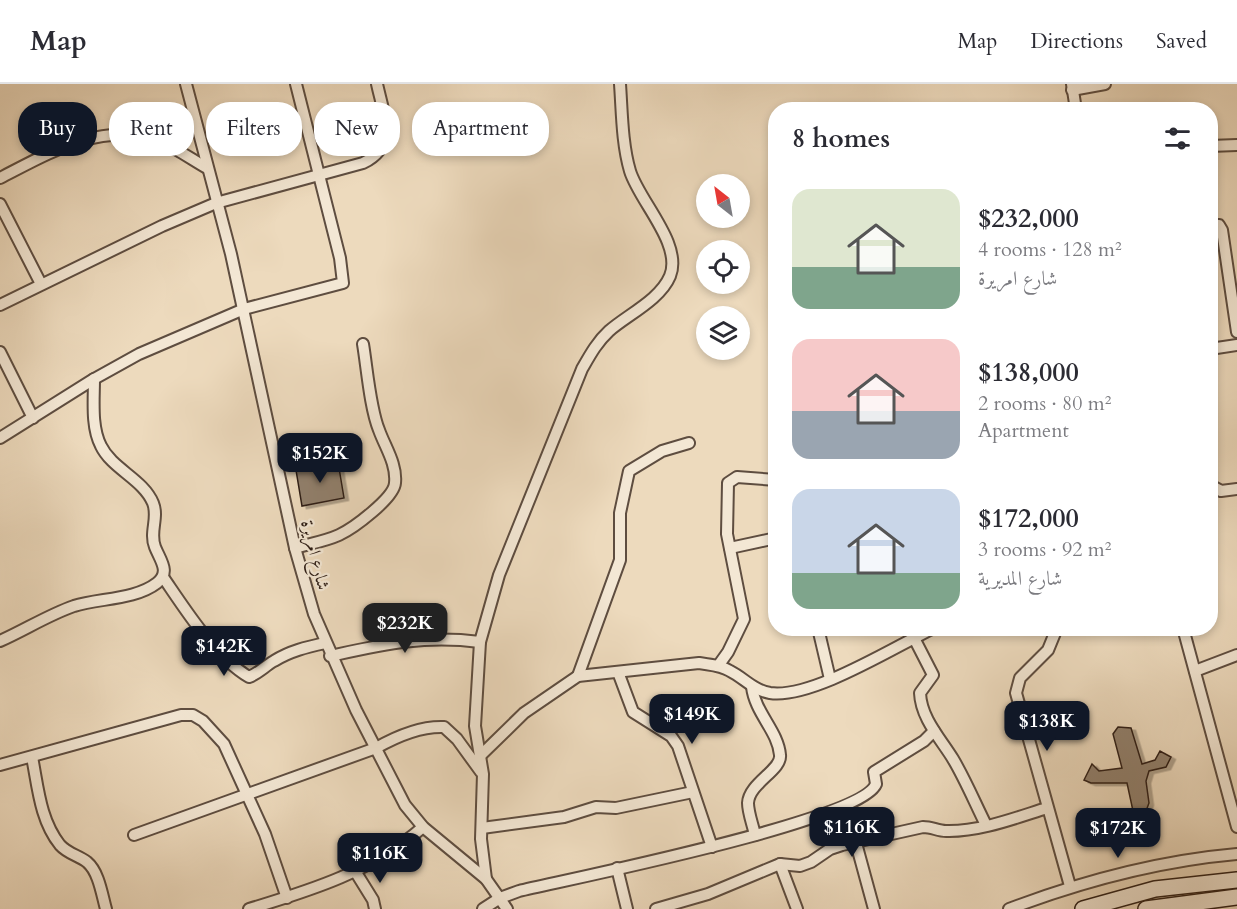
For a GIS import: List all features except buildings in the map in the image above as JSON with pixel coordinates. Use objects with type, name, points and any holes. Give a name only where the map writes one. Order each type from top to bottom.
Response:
[{"type":"main road","points":[[1083,909],[1155,890],[1237,880]]},
{"type":"main road","points":[[1146,909],[1237,897]]},
{"type":"street","name":"شارع امريرة","points":[[186,84],[244,309],[301,574],[330,656],[405,805],[423,827],[486,879],[507,909]]},
{"type":"street","points":[[0,438],[94,379],[139,354],[244,309],[343,283],[320,176],[296,84]]},
{"type":"street","points":[[0,305],[162,226],[216,203],[320,176],[363,163],[377,156],[385,145],[386,133],[377,84]]},
{"type":"street","points":[[486,879],[482,853],[483,774],[475,726],[480,642],[503,565],[582,369],[598,342],[659,292],[670,276],[672,258],[668,243],[656,219],[643,201],[630,171],[620,84]]},
{"type":"street","points":[[1075,102],[1072,87],[1105,84]]},
{"type":"street","points":[[0,178],[92,136],[114,134],[158,141],[207,168]]},
{"type":"street","points":[[1218,145],[1237,144]]},
{"type":"street","points":[[0,204],[41,285]]},
{"type":"street","points":[[1218,225],[1222,230],[1237,332]]},
{"type":"street","points":[[295,548],[338,536],[351,528],[385,501],[391,494],[395,483],[388,449],[378,430],[363,344]]},
{"type":"street","points":[[1218,348],[1237,345]]},
{"type":"street","points":[[0,352],[33,418]]},
{"type":"street","points":[[0,641],[41,619],[91,601],[136,592],[156,584],[163,577],[165,568],[152,539],[156,514],[153,502],[104,452],[97,438],[94,379]]},
{"type":"street","points":[[578,676],[620,560],[620,513],[629,471],[662,451],[689,443]]},
{"type":"street","points":[[718,666],[728,652],[744,619],[730,548],[726,512],[728,483],[737,477],[768,479]]},
{"type":"street","points":[[1218,489],[1221,491],[1237,489]]},
{"type":"street","points":[[730,548],[768,540]]},
{"type":"street","points":[[163,577],[189,615],[219,650],[237,670],[249,677],[289,653],[325,643]]},
{"type":"street","points":[[820,636],[830,679]]},
{"type":"street","points":[[480,756],[524,713],[578,676],[689,663],[718,666],[731,671],[752,687],[780,694],[802,691],[919,636]]},
{"type":"street","points":[[1054,636],[1048,650],[1020,678],[1016,693],[1070,886]]},
{"type":"street","points":[[1185,636],[1234,802],[1237,827]]},
{"type":"street","points":[[330,656],[403,640],[443,638],[480,642]]},
{"type":"street","points":[[915,638],[933,675],[920,693],[924,711],[953,759],[986,825]]},
{"type":"street","points":[[1195,671],[1237,655]]},
{"type":"street","points":[[618,672],[633,712],[671,736],[678,746],[712,847]]},
{"type":"street","points":[[752,687],[757,708],[776,741],[781,756],[777,765],[765,776],[750,797],[748,804],[756,835]]},
{"type":"street","points":[[0,765],[181,715],[193,716],[210,727],[224,744],[249,795],[287,898]]},
{"type":"street","points":[[134,835],[376,748],[410,732],[431,727],[444,727],[457,739],[483,774]]},
{"type":"street","points":[[483,909],[500,898],[519,891],[712,847],[834,811],[867,796],[876,784],[874,772],[924,741],[934,731]]},
{"type":"street","points":[[32,757],[40,801],[53,835],[69,854],[92,867],[106,909]]},
{"type":"street","points":[[482,828],[564,817],[596,807],[616,808],[693,792]]},
{"type":"street","points":[[656,909],[708,894],[780,864],[800,866],[811,862],[830,849],[923,827],[934,827],[943,831],[986,825],[1047,808]]},
{"type":"street","points":[[249,909],[287,898],[355,871],[395,851],[423,827]]},
{"type":"street","points":[[856,843],[874,909]]},
{"type":"street","points":[[1009,909],[1070,886],[1154,864],[1237,854]]},
{"type":"street","points":[[780,864],[797,909]]},
{"type":"street","points":[[617,868],[627,909]]},
{"type":"street","points":[[355,871],[373,900],[375,909]]}]
